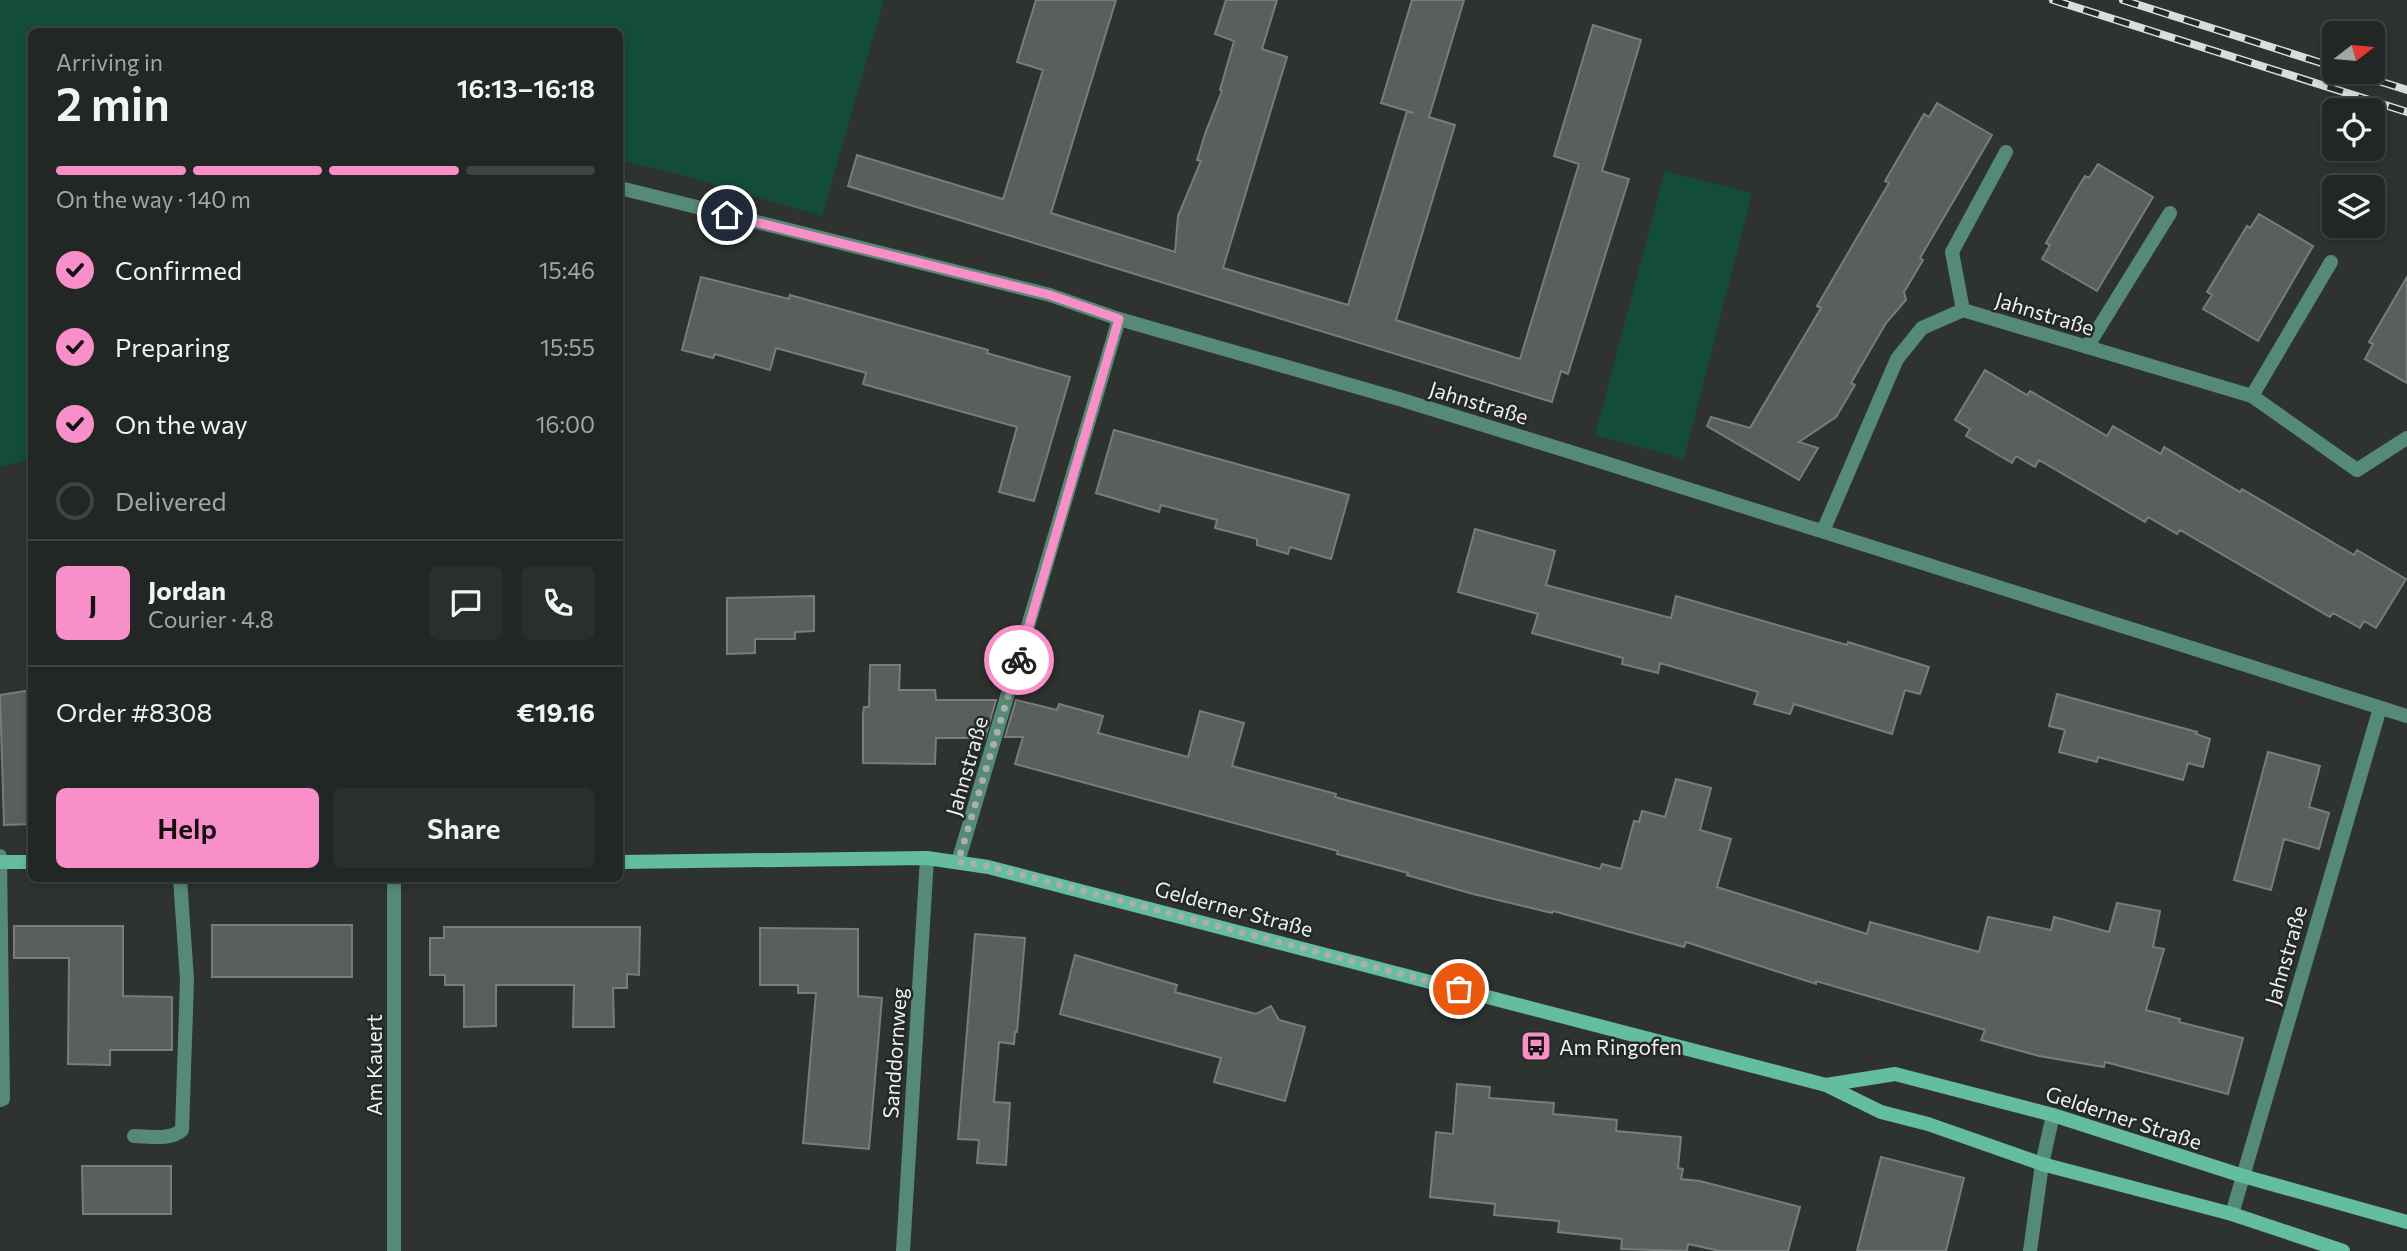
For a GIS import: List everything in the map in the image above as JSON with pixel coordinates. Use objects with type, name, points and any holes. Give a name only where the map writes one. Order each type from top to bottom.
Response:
[{"type":"main road","name":"Gelderner Straße","points":[[623,862],[928,858],[988,866],[1826,1085],[1881,1112],[1928,1124],[2042,1164],[2232,1214],[2343,1251]]},
{"type":"main road","points":[[0,862],[28,862]]},
{"type":"main road","name":"Gelderner Straße","points":[[1826,1085],[1895,1074],[2053,1115],[2243,1176],[2407,1222]]},
{"type":"street","points":[[1963,310],[1952,252],[2006,152]]},
{"type":"street","name":"Jahnstraße","points":[[623,189],[1050,295],[1119,319],[1399,399],[2407,716]]},
{"type":"street","points":[[2087,347],[2170,213]]},
{"type":"street","points":[[2252,396],[2331,262]]},
{"type":"street","name":"Jahnstraße","points":[[1824,531],[1897,359],[1922,328],[1963,310],[2252,396],[2357,470],[2407,438]]},
{"type":"street","name":"Jahnstraße","points":[[958,862],[1119,319]]},
{"type":"street","name":"Jahnstraße","points":[[2232,1214],[2380,708]]},
{"type":"street","points":[[0,856],[3,1099],[0,1100]]},
{"type":"street","name":"Sanddornweg","points":[[903,1251],[928,858]]},
{"type":"street","points":[[134,1136],[167,1136],[178,1134],[181,1130],[187,980],[180,882]]},
{"type":"street","name":"Am Kauert","points":[[394,882],[394,1251]]},
{"type":"street","points":[[2031,1251],[2042,1164],[2053,1115]]},
{"type":"green space","points":[[0,0],[884,0],[822,216],[667,171],[623,162],[623,28],[28,28],[28,460],[0,467]]},
{"type":"green space","points":[[1665,171],[1752,193],[1684,459],[1595,435]]},
{"type":"building","points":[[1036,0],[1116,0],[1051,213],[1175,252],[1178,216],[1201,161],[1197,160],[1222,91],[1220,90],[1234,41],[1215,34],[1226,0],[1277,0],[1262,49],[1287,57],[1223,268],[1348,305],[1407,111],[1414,113],[1381,103],[1412,0],[1464,0],[1429,117],[1455,125],[1396,320],[1520,359],[1579,164],[1554,156],[1593,25],[1641,40],[1602,171],[1629,179],[1568,374],[1561,371],[1552,402],[848,186],[857,155],[1003,199],[1043,70],[1017,62]]},
{"type":"building","points":[[1937,103],[1992,135],[1920,258],[1923,260],[1904,292],[1906,300],[1886,323],[1851,383],[1855,385],[1836,417],[1799,442],[1818,448],[1799,480],[1707,426],[1711,417],[1750,428],[1821,308],[1817,306],[1889,183],[1885,181],[1924,114],[1929,117]]},
{"type":"building","points":[[2098,164],[2153,197],[2097,291],[2042,259],[2050,245],[2046,243],[2074,194],[2085,176],[2089,178]]},
{"type":"building","points":[[2259,214],[2313,246],[2258,341],[2203,309],[2212,295],[2207,292],[2247,226],[2250,228]]},
{"type":"building","points":[[701,277],[789,299],[790,295],[988,350],[987,353],[1070,377],[1034,501],[999,492],[1017,427],[863,384],[866,373],[776,348],[770,370],[715,354],[713,358],[682,350]]},
{"type":"building","points":[[2407,277],[2407,383],[2365,359],[2373,344],[2369,342]]},
{"type":"building","points":[[1985,370],[2027,395],[2030,391],[2107,436],[2113,426],[2161,454],[2164,447],[2354,555],[2357,550],[2406,579],[2376,628],[2364,621],[2360,628],[2333,613],[2330,617],[2180,530],[2177,534],[2148,517],[2145,522],[2039,460],[2035,467],[2016,456],[2012,463],[1966,436],[1970,429],[1955,420]]},
{"type":"building","points":[[1114,430],[1349,495],[1331,559],[1290,547],[1288,554],[1257,545],[1257,539],[1215,528],[1217,520],[1161,505],[1159,512],[1096,493]]},
{"type":"building","points":[[1475,529],[1555,551],[1546,585],[1671,618],[1676,596],[1847,645],[1848,642],[1929,667],[1920,694],[1905,690],[1892,734],[1794,704],[1790,714],[1754,704],[1758,692],[1660,663],[1658,673],[1622,664],[1623,658],[1532,633],[1538,614],[1458,592]]},
{"type":"building","points":[[814,596],[814,631],[795,632],[795,639],[755,639],[755,653],[727,654],[727,598]]},
{"type":"building","points":[[870,665],[900,665],[899,690],[935,690],[936,700],[996,700],[985,738],[936,738],[935,764],[863,763],[863,715],[864,707],[869,707]]},
{"type":"building","points":[[28,691],[28,824],[4,825],[0,695]]},
{"type":"building","points":[[2057,694],[2197,732],[2196,734],[2210,739],[2203,767],[2188,763],[2183,780],[2098,757],[2097,762],[2059,752],[2065,730],[2049,726]]},
{"type":"building","points":[[1016,700],[1057,710],[1059,704],[1103,716],[1098,733],[1188,757],[1200,711],[1244,723],[1232,766],[1600,869],[1602,864],[1621,869],[1634,821],[1639,822],[1642,811],[1665,817],[1676,779],[1711,788],[1700,830],[1731,839],[1717,887],[1867,934],[1870,922],[1979,952],[1988,917],[2051,930],[2054,917],[2109,932],[2117,903],[2160,911],[2153,947],[2164,949],[2146,1010],[2180,1019],[2179,1022],[2243,1038],[2228,1094],[2105,1062],[2104,1067],[2039,1056],[1981,1040],[1985,1030],[1816,981],[1816,984],[1686,942],[1684,947],[1553,911],[1552,913],[1473,894],[1337,854],[1338,851],[1015,764],[1023,737],[1005,737]]},
{"type":"building","points":[[2268,752],[2320,766],[2309,807],[2329,813],[2319,849],[2284,839],[2271,890],[2234,880]]},
{"type":"building","points":[[212,925],[352,925],[352,977],[212,977]]},
{"type":"building","points":[[14,926],[123,926],[123,996],[172,997],[172,1050],[110,1050],[110,1065],[68,1064],[69,958],[14,958]]},
{"type":"building","points":[[444,927],[640,927],[639,975],[627,974],[627,988],[613,988],[614,1027],[573,1027],[574,985],[496,985],[496,1026],[464,1027],[464,985],[445,985],[445,975],[430,975],[430,938],[444,938]]},
{"type":"building","points":[[760,928],[858,929],[858,996],[882,998],[869,1149],[803,1143],[816,993],[798,993],[798,985],[760,985]]},
{"type":"building","points":[[975,934],[1025,938],[1014,1044],[999,1042],[994,1102],[1010,1103],[1006,1165],[977,1163],[979,1140],[958,1139]]},
{"type":"building","points":[[1075,955],[1177,985],[1175,992],[1256,1014],[1271,1006],[1279,1020],[1305,1027],[1285,1101],[1214,1082],[1221,1058],[1060,1014]]},
{"type":"building","points":[[1457,1084],[1490,1087],[1489,1098],[1554,1103],[1553,1114],[1617,1120],[1616,1131],[1681,1137],[1678,1168],[1683,1169],[1681,1179],[1700,1181],[1800,1207],[1788,1251],[1720,1251],[1688,1244],[1687,1251],[1621,1249],[1622,1239],[1558,1232],[1559,1221],[1494,1215],[1495,1204],[1430,1197],[1436,1132],[1453,1134]]},
{"type":"building","points":[[1881,1157],[1964,1178],[1946,1251],[1857,1251]]},
{"type":"building","points":[[82,1166],[171,1166],[171,1214],[83,1214]]},
{"type":"railway","points":[[2053,0],[2407,112]]},
{"type":"railway","points":[[2123,0],[2322,63]]},
{"type":"railway","points":[[2385,83],[2407,90]]},
{"type":"way so far","points":[[1019,660],[958,862],[988,866],[1459,989]]},
{"type":"place","name":"Am Ringofen","points":[[1536,1046]]},
{"type":"route","points":[[727,215],[1050,295],[1119,319],[1019,660]]}]
